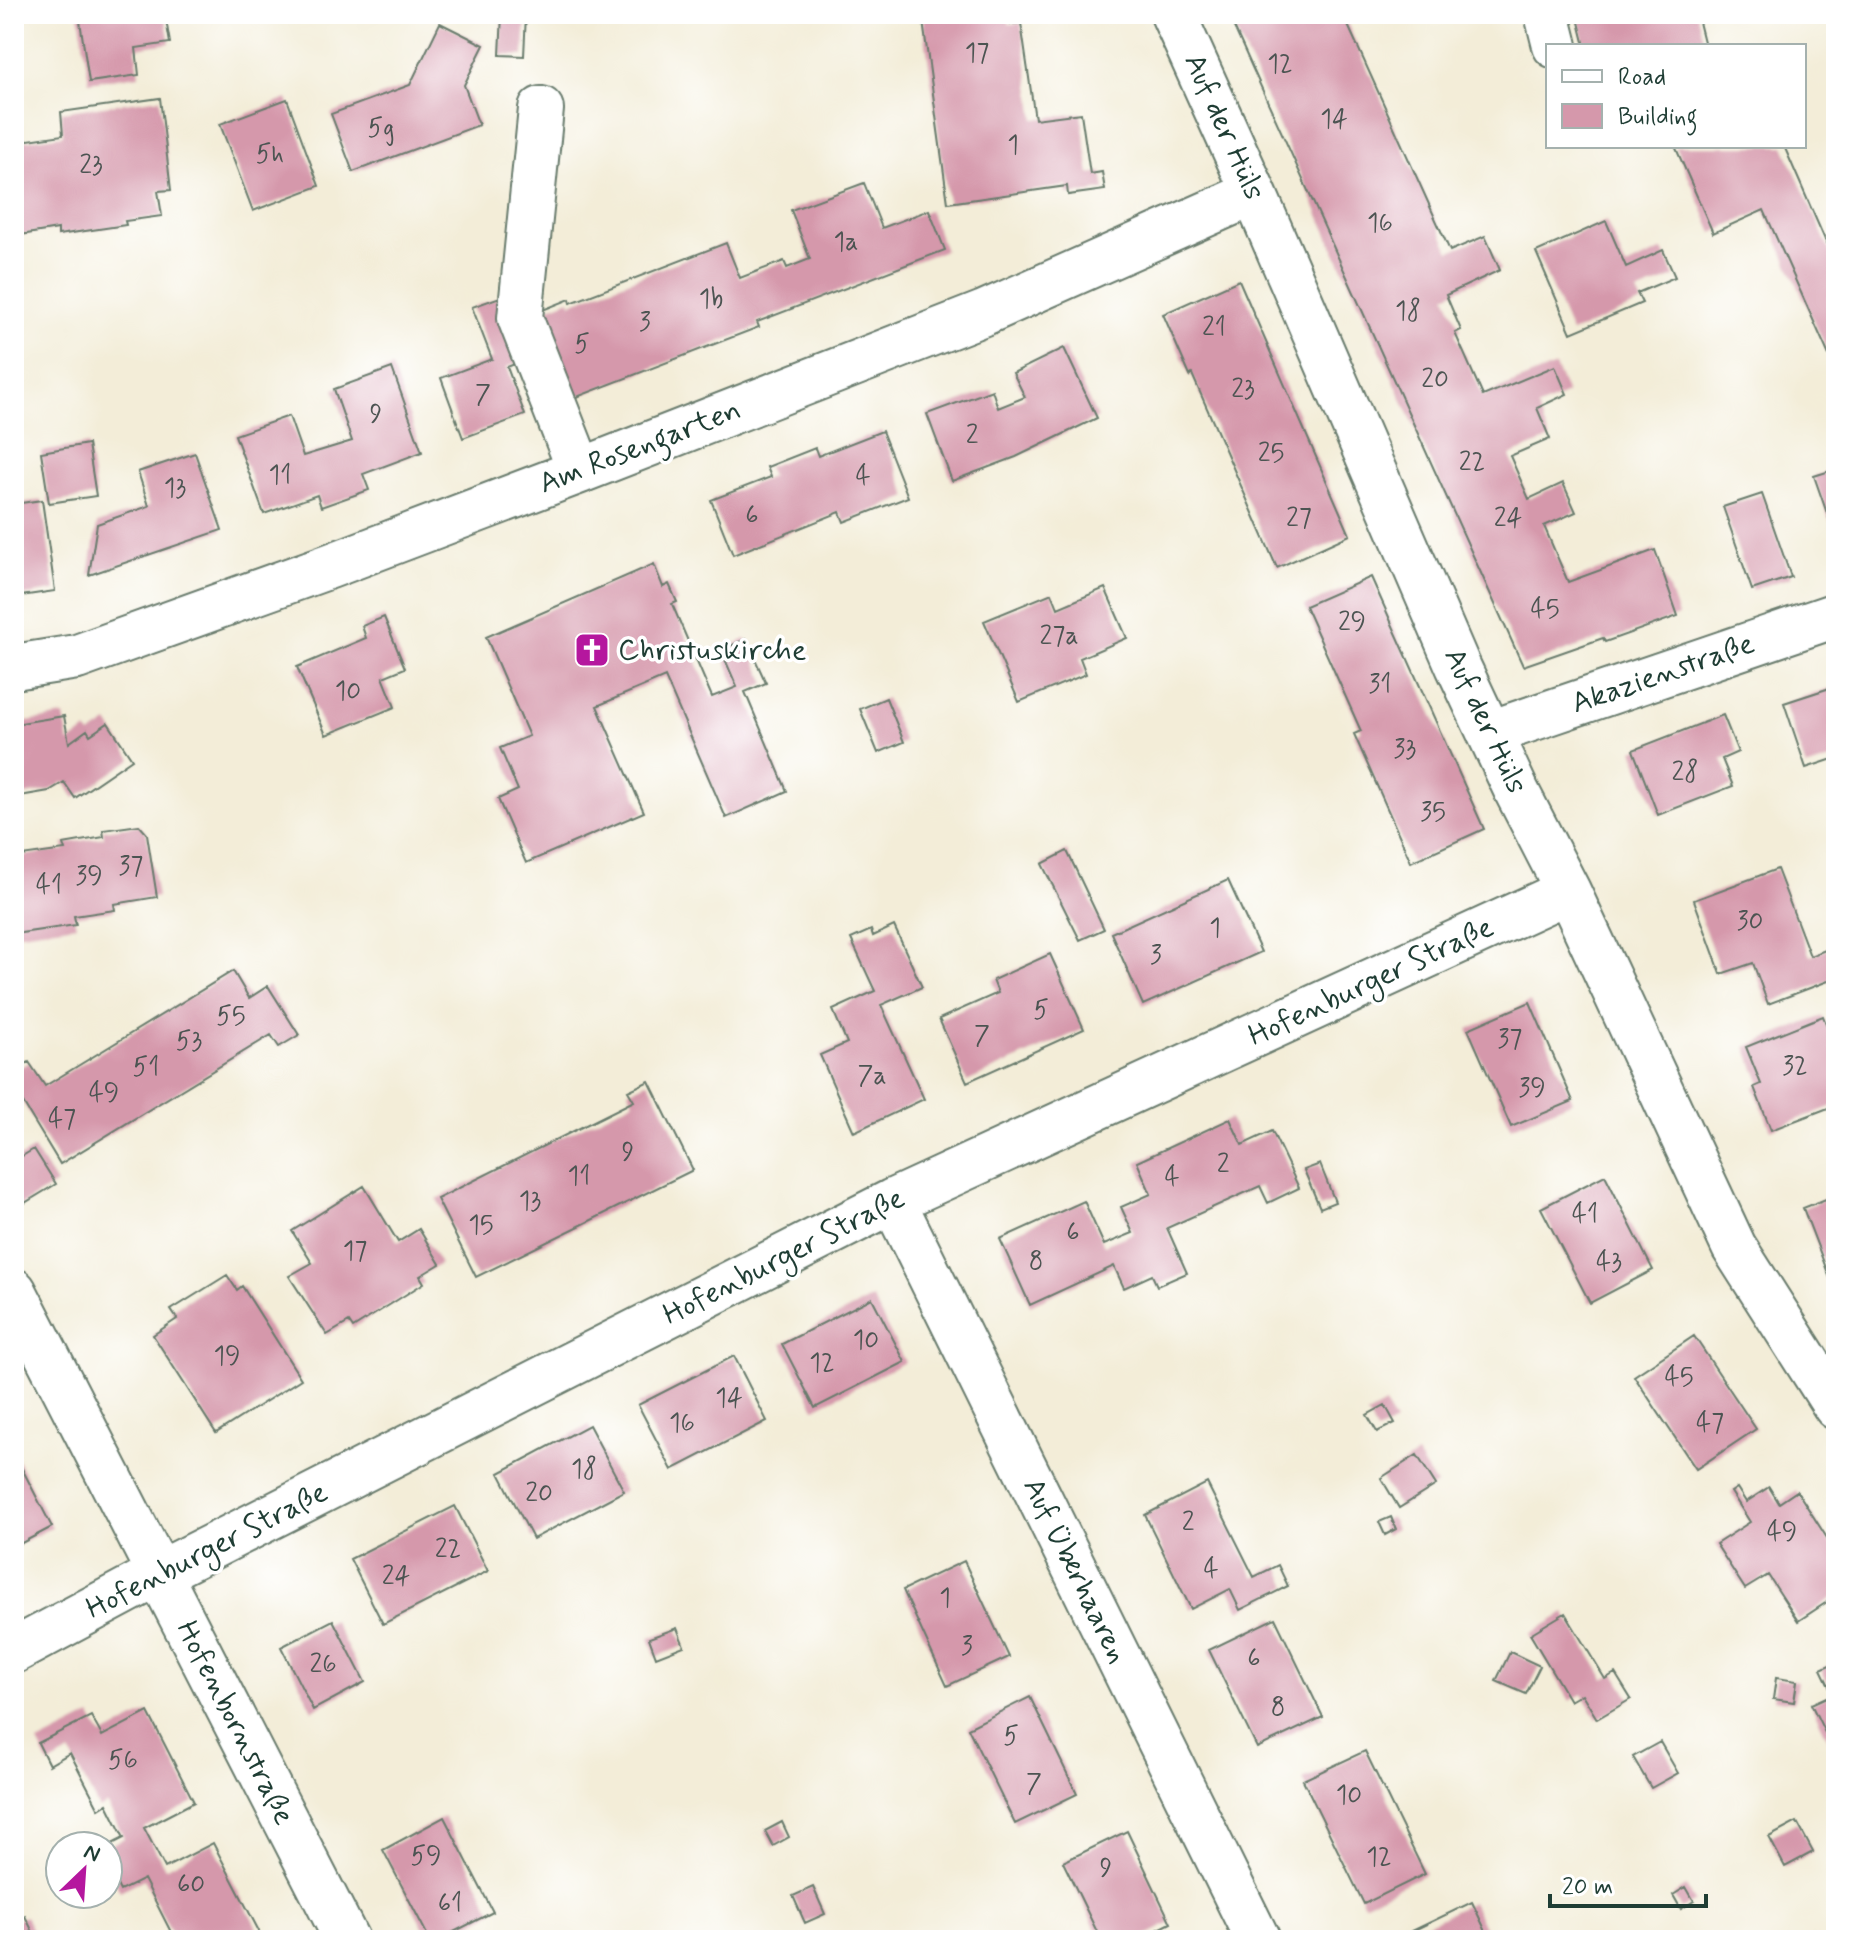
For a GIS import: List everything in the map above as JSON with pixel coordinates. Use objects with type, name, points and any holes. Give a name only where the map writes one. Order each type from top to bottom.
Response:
[{"type":"street","name":"Auf der Hüls","points":[[1173,14],[1254,193],[1458,666],[1568,891],[1734,1247],[1836,1407]]},
{"type":"street","points":[[1547,14],[1554,44]]},
{"type":"street","points":[[541,109],[520,318],[580,471]]},
{"type":"street","name":"Am Rosengarten","points":[[14,667],[77,657],[580,471],[984,313],[1254,193]]},
{"type":"street","name":"Akazienstraße","points":[[1490,733],[1836,615]]},
{"type":"street","name":"Hofenburger Straße","points":[[14,1651],[158,1574],[893,1201],[1568,891]]},
{"type":"street","name":"Auf Überhaaren","points":[[893,1201],[1258,1940]]},
{"type":"street","name":"Hofenbornstraße","points":[[14,1291],[347,1940]]},
{"type":"building","points":[[79,14],[165,14],[170,43],[136,48],[139,75],[89,82]]},
{"type":"building","points":[[502,14],[526,14],[524,56],[500,55]]},
{"type":"building","points":[[922,14],[1008,14],[1009,24],[1021,23],[1035,119],[1081,113],[1090,174],[1102,172],[1105,190],[1068,195],[1067,186],[948,203]]},
{"type":"building","points":[[1228,14],[1343,14],[1450,251],[1485,236],[1500,270],[1446,295],[1461,330],[1455,333],[1483,396],[1555,366],[1567,394],[1537,408],[1550,439],[1510,456],[1529,499],[1563,483],[1576,512],[1544,526],[1568,582],[1655,550],[1678,616],[1523,666]]},
{"type":"building","points":[[1577,14],[1697,14],[1704,44],[1584,44]]},
{"type":"building","points":[[440,23],[484,45],[464,85],[479,125],[353,172],[331,114],[410,85]]},
{"type":"building","points":[[160,98],[171,190],[158,191],[162,216],[58,235],[58,229],[14,236],[14,142],[63,135],[61,112]]},
{"type":"building","points":[[287,99],[319,186],[253,211],[220,124]]},
{"type":"building","points":[[1676,148],[1785,148],[1836,265],[1836,371],[1764,210],[1713,233]]},
{"type":"building","points":[[864,183],[882,228],[929,210],[945,250],[757,322],[759,327],[569,400],[535,313],[570,299],[571,303],[726,243],[740,278],[784,261],[787,268],[810,259],[791,210]]},
{"type":"building","points":[[1606,221],[1626,267],[1663,250],[1675,277],[1637,293],[1642,303],[1571,333],[1536,252]]},
{"type":"building","points":[[1239,280],[1350,535],[1277,568],[1163,314]]},
{"type":"building","points":[[511,293],[525,360],[507,367],[525,415],[463,438],[441,378],[492,359],[472,307]]},
{"type":"building","points":[[1064,348],[1097,418],[1016,457],[952,481],[927,414],[992,390],[998,408],[1025,397],[1013,373]]},
{"type":"building","points":[[392,368],[422,452],[363,474],[369,490],[321,507],[317,495],[264,514],[235,435],[289,416],[303,456],[352,441],[334,389]]},
{"type":"building","points":[[882,431],[908,497],[844,522],[840,512],[733,555],[711,500],[771,477],[767,467],[815,448],[818,456]]},
{"type":"building","points":[[88,444],[96,496],[49,503],[41,452]]},
{"type":"building","points":[[195,453],[222,530],[89,575],[97,524],[149,506],[138,472]]},
{"type":"building","points":[[1836,469],[1836,539],[1814,476]]},
{"type":"building","points":[[1762,494],[1791,577],[1752,590],[1723,507]]},
{"type":"building","points":[[42,500],[55,591],[14,597],[14,504]]},
{"type":"building","points":[[654,564],[663,587],[669,584],[677,602],[672,604],[712,697],[737,687],[721,650],[746,639],[766,683],[745,692],[787,791],[726,818],[665,677],[597,706],[644,812],[526,863],[498,799],[518,790],[500,748],[529,736],[486,637]]},
{"type":"building","points":[[1371,577],[1484,829],[1411,862],[1354,734],[1361,731],[1305,606]]},
{"type":"building","points":[[1105,588],[1127,638],[1080,658],[1086,674],[1019,702],[984,621],[1052,593],[1058,608]]},
{"type":"building","points":[[384,617],[405,668],[383,677],[395,707],[326,735],[297,667],[366,638],[362,626]]},
{"type":"building","points":[[1836,686],[1836,758],[1806,768],[1784,703]]},
{"type":"building","points":[[886,698],[904,742],[878,753],[860,709]]},
{"type":"building","points":[[1723,715],[1738,752],[1722,759],[1733,786],[1658,815],[1633,750]]},
{"type":"building","points":[[64,716],[69,743],[87,730],[90,735],[108,723],[132,759],[75,798],[64,782],[49,791],[14,797],[14,724]]},
{"type":"building","points":[[139,825],[147,834],[157,897],[114,904],[115,910],[74,916],[76,925],[14,934],[14,857],[65,850],[63,844],[104,837],[103,830]]},
{"type":"building","points":[[1067,851],[1104,929],[1080,940],[1042,864]]},
{"type":"building","points":[[1777,869],[1810,956],[1836,946],[1836,978],[1768,1004],[1753,963],[1721,974],[1694,900]]},
{"type":"building","points":[[1228,880],[1261,952],[1143,1005],[1111,933]]},
{"type":"building","points":[[894,926],[922,987],[881,1005],[924,1099],[854,1132],[820,1055],[847,1043],[833,1010],[875,991],[851,939],[871,930],[873,936]]},
{"type":"building","points":[[1050,954],[1084,1029],[967,1082],[939,1019],[998,993],[993,980]]},
{"type":"building","points":[[233,971],[249,998],[268,986],[299,1035],[279,1047],[271,1035],[60,1164],[14,1088],[14,1071],[29,1062],[45,1086]]},
{"type":"building","points":[[1530,1002],[1573,1101],[1511,1127],[1468,1029]]},
{"type":"building","points":[[1823,1016],[1836,1049],[1836,1105],[1771,1130],[1754,1087],[1761,1084],[1746,1047]]},
{"type":"building","points":[[649,1081],[693,1170],[476,1277],[437,1199],[634,1101],[628,1091]]},
{"type":"building","points":[[1230,1119],[1242,1145],[1272,1131],[1299,1188],[1268,1203],[1260,1186],[1167,1228],[1187,1273],[1157,1286],[1152,1275],[1124,1288],[1114,1266],[1030,1305],[1000,1239],[1084,1201],[1104,1245],[1133,1233],[1121,1207],[1151,1194],[1137,1162]]},
{"type":"building","points":[[34,1149],[56,1184],[18,1207],[14,1200],[14,1161]]},
{"type":"building","points":[[1320,1164],[1335,1202],[1320,1208],[1304,1170]]},
{"type":"building","points":[[1605,1175],[1653,1270],[1590,1303],[1541,1208]]},
{"type":"building","points":[[364,1186],[398,1242],[419,1229],[440,1264],[420,1276],[424,1283],[353,1328],[349,1322],[327,1335],[289,1276],[312,1263],[292,1231]]},
{"type":"building","points":[[1836,1195],[1836,1294],[1803,1208]]},
{"type":"building","points":[[227,1275],[237,1290],[242,1286],[301,1379],[216,1433],[153,1335],[177,1319],[171,1310]]},
{"type":"building","points":[[872,1298],[905,1362],[815,1408],[782,1344]]},
{"type":"building","points":[[1694,1336],[1756,1429],[1696,1469],[1634,1376]]},
{"type":"building","points":[[734,1356],[767,1421],[672,1470],[638,1405]]},
{"type":"building","points":[[1385,1405],[1395,1423],[1377,1432],[1367,1415]]},
{"type":"building","points":[[589,1425],[624,1491],[533,1539],[499,1473]]},
{"type":"building","points":[[14,1453],[52,1527],[14,1547]]},
{"type":"building","points":[[1417,1455],[1436,1485],[1399,1508],[1381,1478]]},
{"type":"building","points":[[1207,1483],[1254,1577],[1278,1565],[1288,1586],[1240,1610],[1230,1589],[1191,1609],[1145,1515]]},
{"type":"building","points":[[1769,1487],[1779,1503],[1797,1491],[1836,1552],[1836,1596],[1798,1621],[1768,1575],[1745,1589],[1716,1544],[1750,1522],[1731,1492],[1737,1488],[1746,1502]]},
{"type":"building","points":[[455,1506],[488,1571],[383,1624],[350,1559]]},
{"type":"building","points":[[1391,1517],[1396,1529],[1385,1535],[1379,1522]]},
{"type":"building","points":[[964,1561],[1009,1657],[947,1686],[903,1590]]},
{"type":"building","points":[[1565,1613],[1605,1679],[1615,1673],[1631,1699],[1597,1719],[1582,1694],[1570,1701],[1530,1634]]},
{"type":"building","points":[[1275,1618],[1323,1717],[1257,1748],[1209,1650]]},
{"type":"building","points":[[333,1620],[365,1682],[313,1710],[281,1647]]},
{"type":"building","points":[[677,1628],[684,1646],[656,1657],[649,1638]]},
{"type":"building","points":[[1510,1652],[1540,1666],[1526,1694],[1496,1681]]},
{"type":"building","points":[[1836,1662],[1836,1749],[1811,1704],[1833,1694],[1821,1669]]},
{"type":"building","points":[[1776,1678],[1797,1681],[1794,1702],[1773,1699]]},
{"type":"building","points":[[1030,1697],[1077,1794],[1015,1824],[968,1728]]},
{"type":"building","points":[[148,1712],[194,1802],[144,1828],[165,1868],[213,1843],[262,1937],[257,1940],[175,1940],[144,1879],[124,1889],[124,1830],[120,1830],[107,1804],[99,1809],[70,1753],[49,1765],[38,1743],[91,1716],[102,1736]]},
{"type":"building","points":[[1660,1742],[1678,1773],[1651,1788],[1633,1757]]},
{"type":"building","points":[[1365,1751],[1425,1874],[1364,1904],[1303,1780]]},
{"type":"building","points":[[444,1817],[493,1912],[438,1940],[430,1940],[383,1850]]},
{"type":"building","points":[[782,1822],[789,1837],[773,1846],[765,1831]]},
{"type":"building","points":[[1797,1822],[1813,1852],[1785,1867],[1769,1837]]},
{"type":"building","points":[[1127,1831],[1171,1923],[1137,1940],[1101,1940],[1063,1862]]},
{"type":"building","points":[[813,1887],[825,1914],[805,1923],[793,1896]]},
{"type":"building","points":[[1686,1887],[1694,1901],[1681,1909],[1673,1895]]},
{"type":"building","points":[[1472,1902],[1490,1940],[1412,1940],[1408,1933]]},
{"type":"building","points":[[25,1916],[35,1936],[28,1940],[14,1940],[14,1922]]},
{"type":"place","name":"Christuskirche","points":[[592,650]]}]
